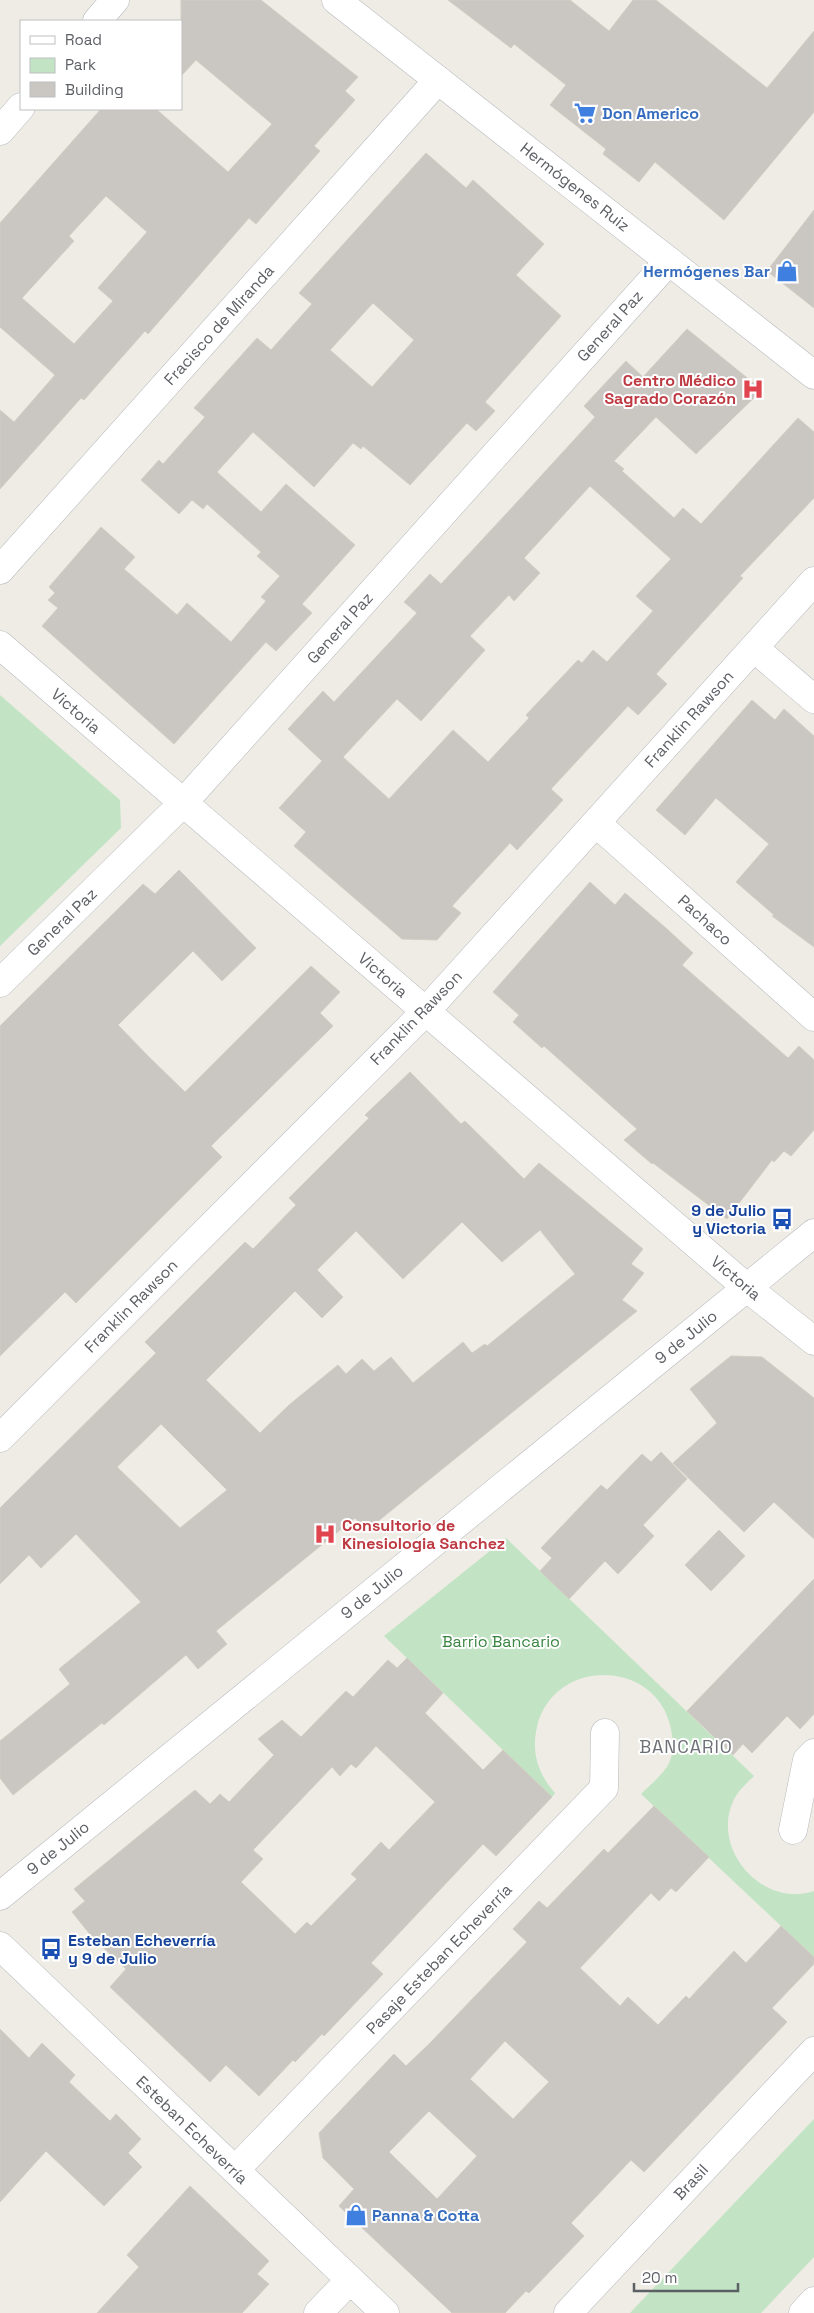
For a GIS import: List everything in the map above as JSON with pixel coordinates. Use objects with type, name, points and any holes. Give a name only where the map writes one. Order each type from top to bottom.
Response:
[{"type":"street","points":[[98,20],[115,0]]},
{"type":"street","name":"Hermógenes Ruiz","points":[[336,0],[814,375]]},
{"type":"street","name":"Fracisco de Miranda","points":[[0,570],[438,80]]},
{"type":"street","points":[[0,131],[20,108]]},
{"type":"street","name":"General Paz","points":[[0,983],[183,803],[669,261]]},
{"type":"street","name":"Franklin Rawson","points":[[0,1438],[425,1012],[814,581]]},
{"type":"street","name":"Victoria","points":[[0,645],[746,1288],[814,1341]]},
{"type":"street","points":[[754,648],[814,699]]},
{"type":"street","name":"Pachaco","points":[[596,823],[814,1017]]},
{"type":"street","name":"9 de Julio","points":[[0,1896],[814,1233]]},
{"type":"street","name":"Pasaje Esteban Echeverría","points":[[235,2170],[604,1788],[605,1733]]},
{"type":"street","points":[[793,1830],[807,1760],[814,1753]]},
{"type":"street","name":"Esteban Echeverría","points":[[0,1946],[385,2313]]},
{"type":"street","name":"Brasil","points":[[568,2313],[814,2050]]},
{"type":"street","points":[[318,2313],[350,2280]]},
{"type":"street","points":[[803,2313],[814,2302]]},
{"type":"green space","points":[[0,695],[120,800],[121,828],[0,946]]},
{"type":"green space","name":"Barrio Bancario","points":[[506,1538],[754,1776],[736,1796],[729,1815],[728,1834],[734,1852],[744,1869],[758,1882],[775,1891],[794,1894],[814,1891],[814,1957],[641,1794],[667,1767],[671,1759],[673,1746],[671,1729],[662,1706],[646,1689],[627,1679],[605,1675],[583,1678],[563,1688],[547,1704],[537,1727],[535,1745],[540,1770],[555,1793],[552,1797],[384,1636]]},
{"type":"green space","points":[[814,2119],[814,2257],[761,2313],[630,2313]]},
{"type":"building","points":[[181,0],[261,0],[358,77],[345,91],[355,100],[314,146],[320,151],[256,224],[249,218],[148,334],[145,331],[84,400],[81,398],[0,489],[0,410],[14,422],[55,375],[0,327],[0,223],[100,110],[157,110],[228,172],[272,124],[196,60],[182,75]],"holes":[[[106,196],[147,232],[98,288],[113,301],[74,344],[22,298],[74,241],[69,236]]]},
{"type":"building","points":[[448,0],[570,0],[609,31],[633,0],[656,0],[767,88],[814,31],[814,112],[724,220],[655,162],[639,182],[603,154],[606,149],[550,105],[566,85],[514,44],[511,48]]},
{"type":"building","points":[[426,153],[466,188],[473,180],[544,244],[516,275],[561,316],[485,402],[495,411],[476,431],[467,423],[410,485],[363,446],[361,449],[353,443],[314,487],[253,432],[217,472],[261,512],[286,484],[355,545],[302,604],[312,613],[276,651],[266,642],[174,744],[42,626],[58,608],[48,600],[55,593],[49,587],[101,527],[135,557],[124,569],[177,615],[187,603],[231,642],[266,601],[261,597],[280,576],[257,556],[261,552],[207,504],[203,509],[192,500],[179,514],[141,480],[159,460],[163,464],[205,417],[194,408],[257,338],[271,350],[312,304],[299,293]],"holes":[[[373,303],[414,340],[372,387],[330,350]]]},
{"type":"building","points":[[814,210],[814,308],[767,271]]},
{"type":"building","points":[[687,329],[762,390],[696,454],[656,417],[614,461],[624,469],[622,471],[674,518],[683,508],[701,524],[798,418],[814,432],[814,498],[740,576],[743,578],[656,674],[667,684],[638,715],[628,706],[551,789],[563,800],[517,850],[510,843],[452,906],[461,913],[437,940],[402,939],[294,846],[306,832],[279,808],[322,761],[288,729],[323,691],[334,702],[417,613],[404,602],[430,574],[441,584],[519,500],[595,417],[584,406],[626,361],[643,377]],"holes":[[[590,486],[671,559],[636,596],[653,611],[607,662],[593,650],[582,663],[578,660],[526,715],[529,718],[488,762],[453,730],[389,799],[343,757],[397,699],[421,721],[485,650],[470,636],[509,595],[514,601],[540,573],[524,558]]]},
{"type":"building","points":[[752,700],[775,720],[784,709],[814,736],[814,947],[772,916],[774,915],[736,882],[769,844],[716,798],[685,835],[656,810]]},
{"type":"building","points":[[179,870],[256,948],[222,981],[193,951],[118,1025],[148,1056],[185,1092],[311,966],[340,992],[320,1013],[333,1026],[211,1146],[222,1157],[76,1303],[65,1292],[0,1356],[0,1026],[143,884],[155,894]]},
{"type":"building","points":[[590,882],[615,905],[625,893],[667,929],[693,953],[682,965],[788,1058],[799,1046],[814,1060],[814,1130],[791,1156],[784,1151],[774,1162],[772,1160],[727,1219],[652,1164],[624,1140],[637,1129],[544,1046],[542,1048],[513,1022],[519,1015],[493,992]]},
{"type":"building","points":[[410,1072],[461,1124],[465,1121],[524,1179],[539,1163],[643,1249],[631,1264],[644,1273],[622,1300],[637,1311],[366,1531],[355,1518],[244,1608],[216,1631],[227,1644],[198,1669],[186,1655],[104,1725],[102,1723],[13,1795],[0,1778],[0,1741],[70,1684],[59,1669],[141,1602],[76,1534],[41,1568],[29,1555],[0,1584],[0,1508],[156,1353],[145,1342],[245,1242],[253,1249],[296,1205],[289,1198],[369,1118],[365,1115]],"holes":[[[462,1222],[502,1262],[540,1230],[575,1274],[487,1346],[485,1344],[472,1353],[463,1342],[413,1383],[391,1357],[374,1371],[362,1359],[346,1374],[338,1365],[289,1405],[260,1433],[206,1380],[295,1291],[322,1318],[343,1297],[317,1270],[356,1231],[403,1279]],[[161,1424],[227,1490],[180,1528],[117,1467]]]},
{"type":"building","points":[[731,1356],[762,1357],[814,1398],[814,1539],[774,1502],[744,1532],[673,1463],[717,1423],[690,1389]]},
{"type":"building","points":[[661,1452],[687,1479],[643,1525],[654,1536],[618,1574],[605,1561],[569,1599],[540,1571],[552,1558],[541,1548],[601,1485],[607,1490],[642,1454],[651,1462]]},
{"type":"building","points":[[719,1530],[745,1556],[711,1591],[685,1565]]},
{"type":"building","points":[[814,1579],[814,1714],[800,1729],[787,1716],[752,1753],[743,1744],[733,1755],[687,1711]]},
{"type":"building","points":[[407,1658],[443,1693],[425,1713],[483,1770],[503,1750],[552,1797],[496,1856],[483,1844],[371,1963],[383,1974],[324,2036],[322,2034],[295,2062],[293,2060],[259,2096],[226,2065],[210,2082],[110,1987],[126,1969],[93,1938],[72,1912],[85,1901],[74,1889],[195,1790],[210,1804],[220,1794],[229,1802],[274,1755],[258,1739],[282,1720],[301,1737],[346,1691],[353,1697],[388,1660],[397,1668]],"holes":[[[376,1746],[435,1802],[389,1850],[381,1842],[351,1874],[357,1879],[311,1926],[307,1922],[295,1934],[241,1882],[263,1859],[253,1850],[332,1767],[340,1776],[351,1764],[356,1768]]]},
{"type":"building","points":[[654,1806],[709,1857],[676,1892],[671,1888],[659,1901],[651,1893],[580,1968],[620,2006],[628,1997],[658,2025],[686,1996],[689,1999],[734,1951],[746,1963],[781,1926],[814,1957],[814,1964],[772,2008],[787,2022],[644,2172],[631,2160],[571,2223],[584,2236],[529,2293],[526,2291],[505,2313],[452,2313],[339,2206],[354,2189],[323,2158],[319,2133],[394,2054],[406,2066],[527,1942],[513,1929],[539,1901],[547,1908],[604,1849],[608,1853]],"holes":[[[505,2041],[549,2082],[513,2119],[470,2079]],[[429,2111],[477,2156],[437,2199],[389,2152]]]},
{"type":"building","points":[[0,2029],[29,2058],[42,2043],[75,2075],[69,2082],[110,2121],[116,2114],[141,2139],[128,2153],[142,2167],[104,2206],[46,2151],[0,2202]]},
{"type":"building","points":[[190,2186],[269,2261],[257,2274],[269,2284],[242,2313],[97,2313],[139,2267],[127,2255]]},
{"type":"place","name":"Don Americo","points":[[585,113]]},
{"type":"place","name":"Hermógenes Bar","points":[[787,271]]},
{"type":"place","name":"Centro Médico Sagrado Corazón","points":[[753,389]]},
{"type":"place","name":"9 de Julio y Victoria","points":[[782,1219]]},
{"type":"place","name":"Consultorio de Kinesiologia Sanchez","points":[[325,1534]]},
{"type":"place","name":"Esteban Echeverría y 9 de Julio","points":[[51,1949]]},
{"type":"place","name":"Panna & Cotta","points":[[356,2215]]},
{"type":"district","name":"BANCARIO","points":[[686,1746]]}]
